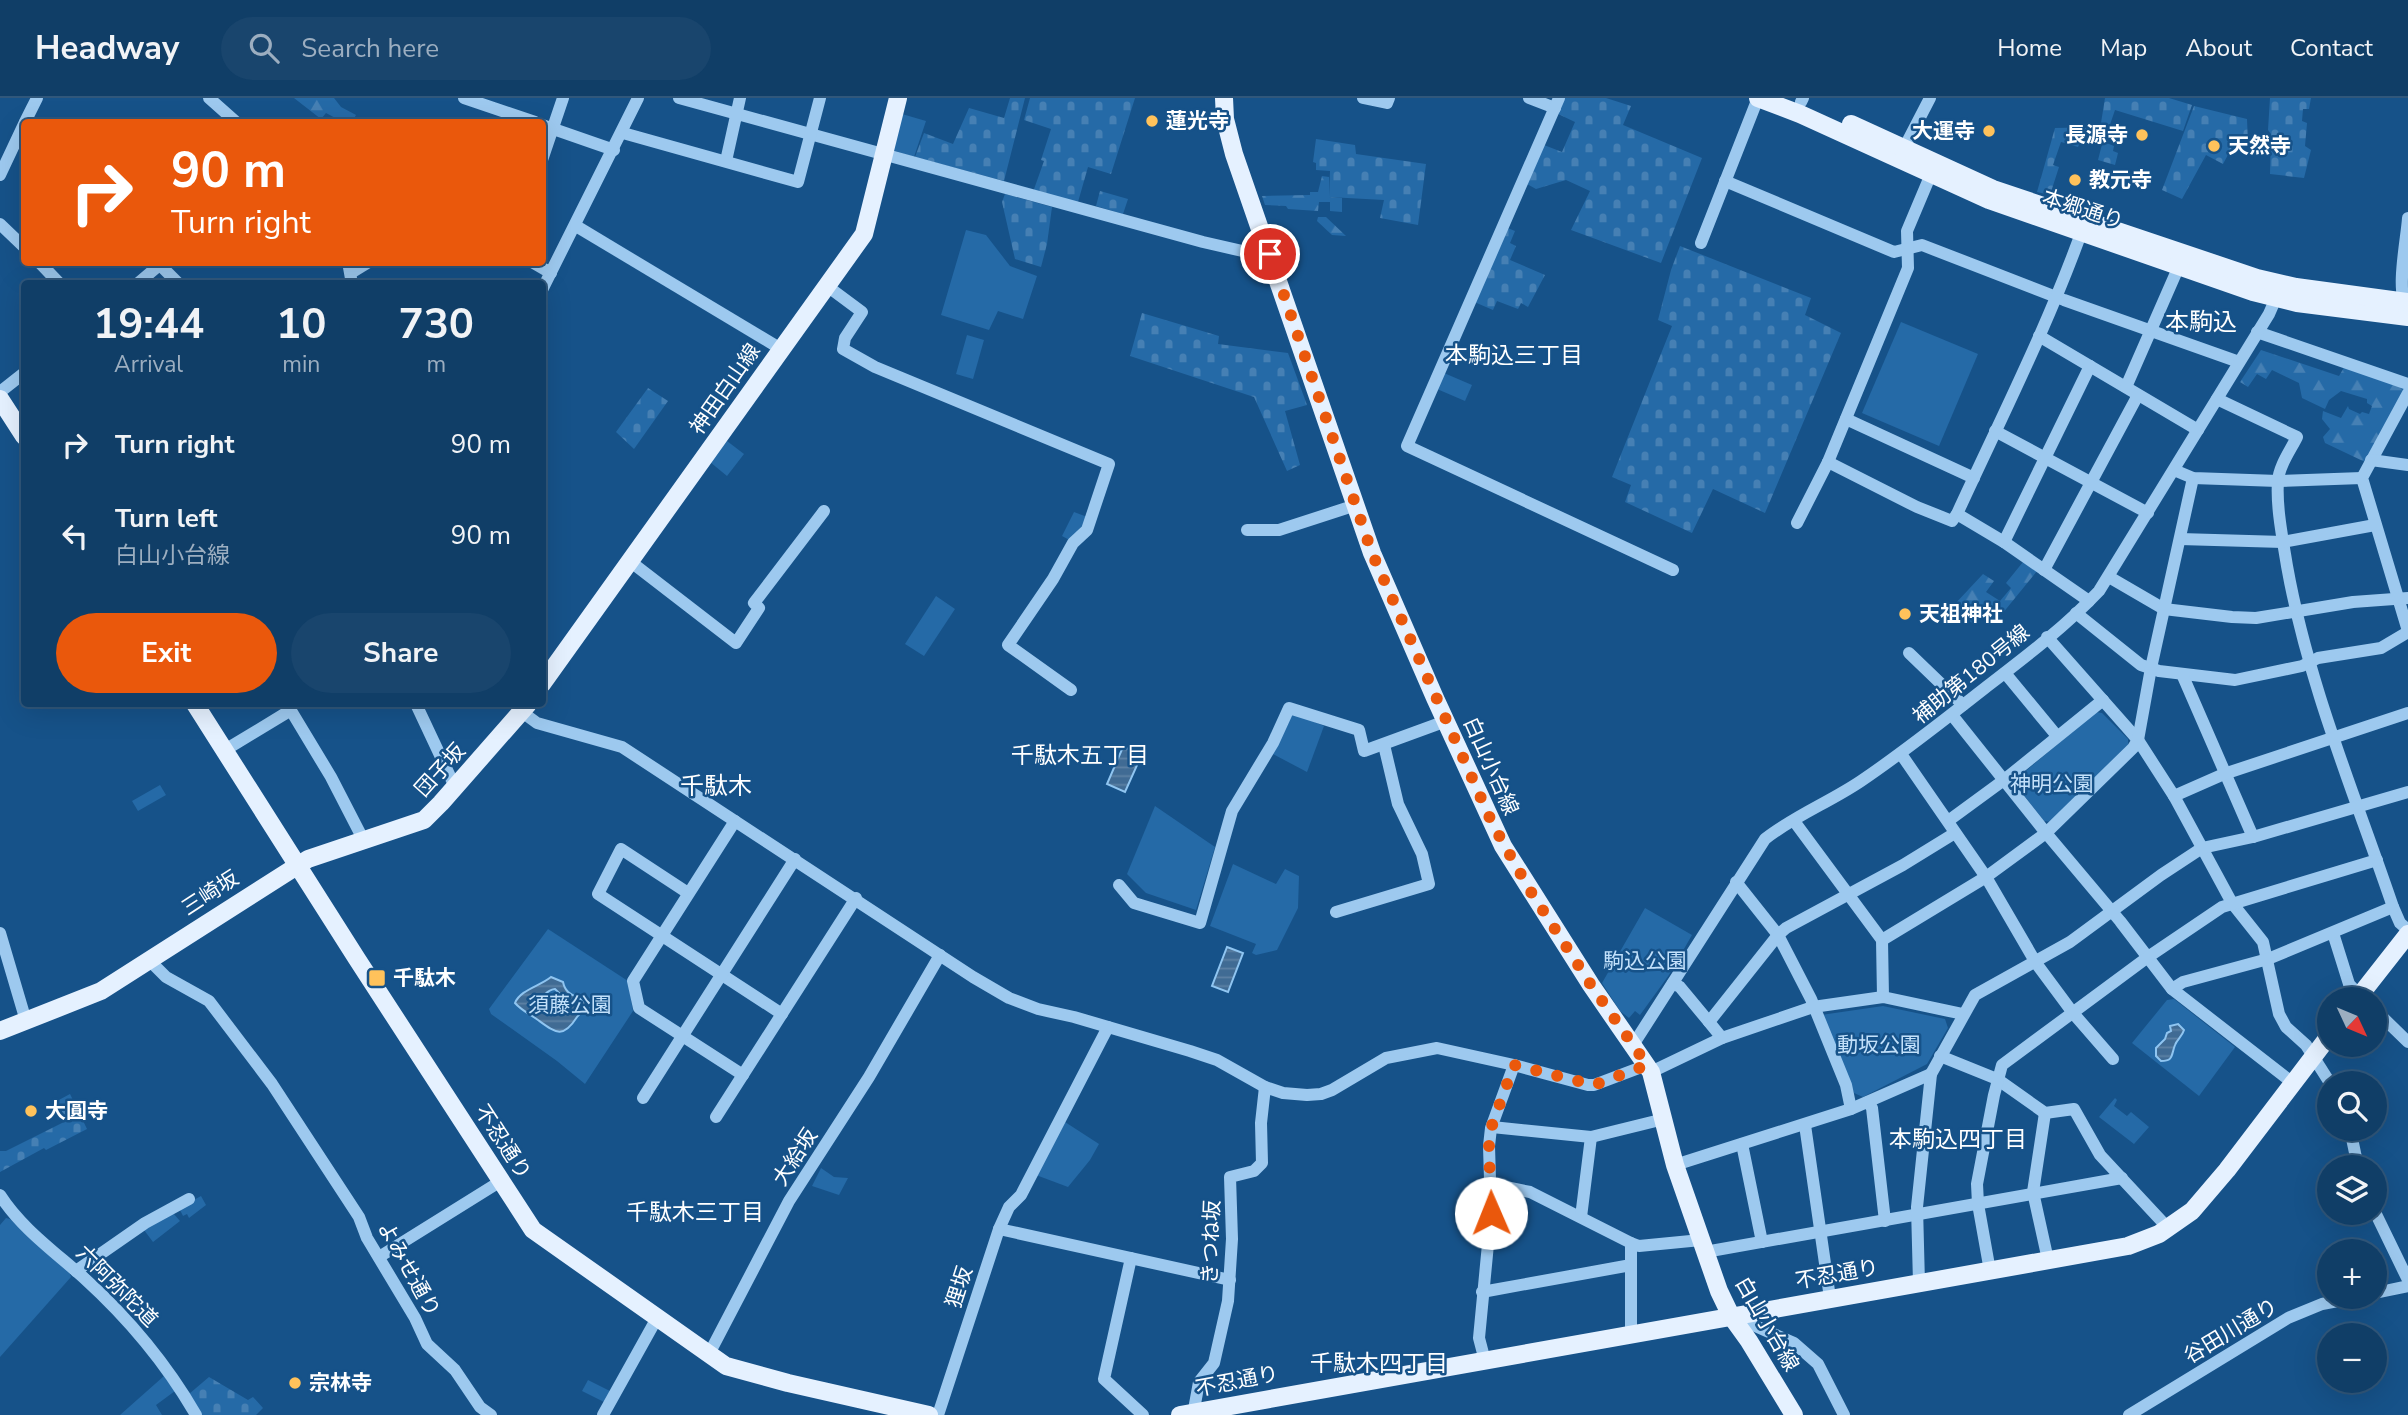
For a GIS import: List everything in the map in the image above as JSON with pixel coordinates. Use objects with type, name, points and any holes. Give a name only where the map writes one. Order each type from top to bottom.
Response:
[{"type":"main road","name":"神田白山線","points":[[546,679],[864,234],[898,98]]},
{"type":"main road","name":"白山小台線","points":[[1224,98],[1230,140],[1372,553],[1493,825],[1511,859],[1591,985],[1649,1068],[1675,1166],[1719,1291],[1731,1316],[1794,1415]]},
{"type":"main road","name":"本郷通り","points":[[1758,98],[1993,189],[2179,266],[2279,291],[2407,307]]},
{"type":"main road","name":"本郷通り","points":[[1798,99],[1901,153],[1931,174],[2002,205],[2084,227],[2279,291]]},
{"type":"main road","points":[[0,399],[21,431]]},
{"type":"main road","name":"不忍通り","points":[[197,707],[536,1232],[709,1354],[736,1370],[929,1415]]},
{"type":"main road","name":"団子坂","points":[[297,865],[424,820],[525,708]]},
{"type":"main road","name":"三崎坂","points":[[0,1031],[94,995],[297,865]]},
{"type":"main road","points":[[2368,987],[2408,932]]},
{"type":"main road","name":"不忍通り","points":[[1189,1414],[2129,1246],[2168,1228],[2192,1211],[2317,1053]]},
{"type":"street","points":[[27,119],[37,98]]},
{"type":"street","points":[[209,98],[233,119]]},
{"type":"street","points":[[464,98],[526,119]]},
{"type":"street","points":[[562,98],[548,127],[614,150]]},
{"type":"street","points":[[546,282],[638,98]]},
{"type":"street","points":[[679,98],[1203,242],[1260,255],[1270,254]]},
{"type":"street","points":[[726,161],[740,98]]},
{"type":"street","points":[[622,133],[798,182],[820,98]]},
{"type":"street","points":[[1363,98],[1387,103],[1389,98]]},
{"type":"street","points":[[1529,98],[1557,103],[1407,446],[1673,570]]},
{"type":"street","points":[[1701,243],[1758,98]]},
{"type":"street","points":[[1901,153],[1930,98]]},
{"type":"street","points":[[0,175],[21,132]]},
{"type":"street","points":[[1797,523],[1828,462],[1908,268],[1909,247],[1906,231],[1931,174]]},
{"type":"street","points":[[1725,181],[1894,252],[1922,245],[2056,297],[2239,362]]},
{"type":"street","points":[[2407,307],[2401,288],[2408,218]]},
{"type":"street","points":[[0,224],[21,244]]},
{"type":"street","points":[[576,226],[781,349]]},
{"type":"street","points":[[1828,462],[1917,507],[1952,521],[2039,336],[2084,227]]},
{"type":"street","points":[[43,266],[56,280]]},
{"type":"street","points":[[141,280],[157,266]]},
{"type":"street","points":[[163,266],[175,280]]},
{"type":"street","points":[[539,266],[551,273]]},
{"type":"street","points":[[2126,387],[2179,266]]},
{"type":"street","points":[[827,286],[862,312],[845,338],[843,349],[875,367],[1109,464],[1087,530],[1073,543],[1053,579],[1008,645],[1070,690]]},
{"type":"street","name":"補助第180号線","points":[[1633,1045],[1765,839],[1780,827],[1901,754],[2005,673],[2089,601],[2109,577],[2279,291]]},
{"type":"street","points":[[2257,332],[2408,384]]},
{"type":"street","points":[[2039,336],[2198,430]]},
{"type":"street","points":[[2004,542],[2090,366]]},
{"type":"street","points":[[0,392],[21,375]]},
{"type":"street","points":[[2076,613],[2141,665],[2182,674],[2235,680],[2309,663],[2318,658],[2381,648],[2408,631],[2403,598],[2375,525],[2362,478],[2408,393]]},
{"type":"street","points":[[2044,570],[2138,395]]},
{"type":"street","points":[[2217,399],[2297,438],[2278,481],[2283,542],[2295,612],[2309,663],[2393,907],[2400,923],[2408,932]]},
{"type":"street","points":[[1846,419],[1974,478]]},
{"type":"street","points":[[1995,431],[2148,513]]},
{"type":"street","points":[[2371,460],[2408,465]]},
{"type":"street","points":[[2174,470],[2193,478],[2278,481],[2362,478]]},
{"type":"street","points":[[1882,940],[1986,877],[2046,833],[2133,748],[2138,740],[2193,478]]},
{"type":"street","points":[[1247,530],[1279,530],[1356,505]]},
{"type":"street","points":[[631,562],[736,643],[759,608],[754,603],[824,511]]},
{"type":"street","points":[[1957,514],[2004,542],[2089,601]]},
{"type":"street","points":[[2180,539],[2283,542],[2375,525]]},
{"type":"street","points":[[2109,577],[2164,608],[2256,618],[2403,598]]},
{"type":"street","points":[[2047,637],[2138,740],[2174,796],[2232,903],[2263,942],[2279,1014],[2286,1027],[2315,1056],[2321,1071]]},
{"type":"street","points":[[1909,653],[1963,705]]},
{"type":"street","points":[[2005,673],[2057,736]]},
{"type":"street","points":[[2182,674],[2253,837]]},
{"type":"street","points":[[1948,821],[2004,780],[2103,700]]},
{"type":"street","points":[[225,750],[289,707],[331,777],[364,841]]},
{"type":"street","points":[[417,707],[455,788]]},
{"type":"street","points":[[525,708],[537,723],[622,747],[1009,998],[1217,1060],[1273,1091],[1321,1094],[1386,1058],[1437,1048],[1594,1085],[1649,1068],[1721,1038],[1813,1007],[1883,997],[1963,1014]]},
{"type":"street","points":[[1119,885],[1134,903],[1200,923],[1232,811],[1273,743],[1289,708],[1359,730],[1364,751],[1446,721]]},
{"type":"street","points":[[2174,796],[2224,774],[2408,713]]},
{"type":"street","points":[[1952,715],[2172,989],[2293,1083]]},
{"type":"street","points":[[1336,912],[1429,884],[1422,854],[1398,804],[1384,745]]},
{"type":"street","points":[[1901,754],[1986,877],[2036,963],[2073,1013],[2113,1059]]},
{"type":"street","points":[[1919,1283],[1917,1215],[1931,1074],[1975,995],[2070,942],[2202,848],[2253,837],[2408,792]]},
{"type":"street","points":[[735,821],[633,981],[639,1008],[743,1075]]},
{"type":"street","points":[[1794,821],[1882,940],[1883,997]]},
{"type":"street","points":[[1709,1022],[1786,928],[1849,895],[1955,833]]},
{"type":"street","points":[[688,893],[621,849],[598,894],[782,1014]]},
{"type":"street","points":[[643,1098],[795,859]]},
{"type":"street","points":[[1990,1271],[1977,1184],[2002,1065],[2148,957],[2232,903],[2377,860]]},
{"type":"street","points":[[1736,882],[1778,935],[1813,1007],[1846,1085],[1851,1109]]},
{"type":"street","points":[[716,1117],[856,898]]},
{"type":"street","points":[[2172,989],[2183,982],[2268,959],[2393,907]]},
{"type":"street","points":[[0,933],[26,1021]]},
{"type":"street","points":[[2333,933],[2351,987]]},
{"type":"street","name":"大給坂","points":[[709,1354],[789,1201],[858,1095],[940,955]]},
{"type":"street","name":"よみせ通り","points":[[143,964],[209,1001],[272,1084],[352,1206],[427,1344],[455,1370],[480,1408],[491,1415]]},
{"type":"street","points":[[1673,983],[1679,986],[1721,1038]]},
{"type":"street","points":[[2387,1022],[2408,1042]]},
{"type":"street","name":"狸坂","points":[[938,1415],[1009,1206],[1020,1195],[1030,1177],[1108,1027]]},
{"type":"street","points":[[1940,1056],[1997,1079],[2045,1113],[2074,1110],[2100,1155],[2168,1228]]},
{"type":"street","points":[[1485,1361],[1479,1338],[1491,1213],[1489,1146],[1492,1127],[1514,1065]]},
{"type":"street","points":[[1675,1166],[1851,1109],[1931,1074]]},
{"type":"street","name":"きつね坂","points":[[1189,1414],[1199,1382],[1213,1363],[1230,1280],[1230,1177],[1254,1171],[1262,1163],[1265,1087]]},
{"type":"street","points":[[1868,1102],[1872,1108],[1885,1221]]},
{"type":"street","points":[[2045,1113],[2033,1192],[2048,1260]]},
{"type":"street","points":[[1492,1127],[1591,1137],[1664,1119]]},
{"type":"street","points":[[1805,1125],[1830,1298]]},
{"type":"street","points":[[1581,1217],[1591,1137]]},
{"type":"street","points":[[1742,1144],[1762,1242]]},
{"type":"street","points":[[1491,1184],[1530,1192],[1639,1247],[1762,1242],[2122,1178]]},
{"type":"street","points":[[379,1257],[501,1181]]},
{"type":"street","name":"六阿弥陀道","points":[[0,1195],[22,1224],[135,1327],[196,1415]]},
{"type":"street","points":[[76,1271],[145,1223],[189,1199]]},
{"type":"street","points":[[2381,1225],[2408,1280]]},
{"type":"street","points":[[999,1229],[1230,1280]]},
{"type":"street","points":[[1631,1243],[1631,1334]]},
{"type":"street","points":[[1131,1258],[1104,1379],[1143,1415]]},
{"type":"street","points":[[1482,1292],[1631,1265]]},
{"type":"street","points":[[2387,1290],[2408,1286]]},
{"type":"street","name":"谷田川通り","points":[[2129,1415],[2288,1318],[2317,1306]]},
{"type":"street","points":[[1731,1316],[1794,1343],[1818,1364],[1844,1415]]},
{"type":"street","points":[[604,1415],[657,1318]]},
{"type":"green space","points":[[294,98],[334,98],[341,107],[356,115],[354,119],[337,119],[326,113],[321,119]]},
{"type":"green space","points":[[1010,98],[1025,98],[1004,181],[915,157],[924,133],[953,144],[969,108],[1004,118]]},
{"type":"green space","points":[[1030,98],[1135,98],[1111,174],[1088,167],[1078,202],[1033,192],[1051,129],[1024,120]]},
{"type":"green space","points":[[1563,98],[1606,98],[1631,106],[1623,125],[1702,158],[1661,263],[1571,230],[1590,191],[1566,180],[1536,189],[1527,184],[1544,145],[1562,152],[1575,122],[1556,113]]},
{"type":"green space","points":[[2105,98],[2169,98],[2192,105],[2183,131],[2115,110],[2104,142],[2114,146],[2113,151],[2118,153],[2115,165],[2098,160],[2107,125],[2101,123]]},
{"type":"green space","points":[[2270,98],[2311,98],[2309,109],[2303,109],[2302,121],[2307,123],[2305,146],[2311,150],[2304,178],[2270,174]]},
{"type":"green space","points":[[2194,106],[2247,119],[2248,143],[2236,140],[2223,164],[2206,155],[2182,199],[2162,190]]},
{"type":"green space","points":[[902,114],[926,121],[914,157],[892,150]]},
{"type":"green space","points":[[2104,127],[2099,144],[2082,138],[2078,147],[2061,142],[2053,165],[2059,167],[2050,195],[2037,192],[2055,128]]},
{"type":"green space","points":[[1316,139],[1355,145],[1356,154],[1426,164],[1418,225],[1380,218],[1384,200],[1329,197],[1330,171],[1316,170],[1316,163],[1313,162]]},
{"type":"green space","points":[[1322,176],[1329,177],[1329,197],[1342,198],[1342,212],[1330,211],[1330,202],[1319,202],[1318,211],[1265,205],[1262,196],[1310,195],[1310,192],[1318,192]]},
{"type":"green space","points":[[1100,191],[1128,199],[1123,214],[1096,206]]},
{"type":"green space","points":[[1005,194],[1052,207],[1041,267],[1015,259],[1002,202]]},
{"type":"green space","points":[[1318,217],[1326,217],[1346,236],[1332,235],[1317,221]]},
{"type":"green space","points":[[1505,227],[1515,231],[1510,243],[1516,246],[1510,260],[1545,275],[1528,307],[1521,303],[1518,309],[1497,301],[1493,310],[1472,301]]},
{"type":"green space","points":[[966,230],[986,235],[1010,266],[1037,276],[1023,319],[998,311],[989,330],[941,315]]},
{"type":"green space","points":[[1680,246],[1811,298],[1805,315],[1841,333],[1765,513],[1713,489],[1692,533],[1625,502],[1631,485],[1612,477],[1672,326],[1658,320]]},
{"type":"green space","points":[[1142,313],[1219,336],[1218,344],[1288,353],[1307,405],[1285,411],[1300,465],[1287,471],[1254,397],[1130,356]]},
{"type":"green space","points":[[1901,322],[1978,354],[1939,446],[1862,413]]},
{"type":"green space","points":[[967,335],[984,340],[973,379],[956,374]]},
{"type":"green space","points":[[2261,350],[2339,376],[2346,364],[2407,386],[2365,462],[2325,443],[2323,437],[2330,429],[2322,419],[2323,411],[2341,418],[2348,406],[2360,414],[2369,414],[2372,406],[2367,403],[2367,399],[2341,391],[2329,400],[2325,409],[2302,398],[2299,383],[2272,370],[2266,379],[2257,374],[2248,387],[2240,382]]},
{"type":"green space","points":[[1444,373],[1472,385],[1465,401],[1437,389]]},
{"type":"green space","points":[[648,388],[668,401],[634,449],[616,432]]},
{"type":"green space","points":[[727,441],[744,454],[727,476],[710,462]]},
{"type":"green space","points":[[1074,512],[1090,518],[1073,542],[1062,536]]},
{"type":"green space","points":[[2023,562],[2037,571],[2002,614],[1988,605],[1972,623],[1954,605],[1983,574],[1994,581],[1986,592],[2000,601],[2011,588],[2006,583]]},
{"type":"green space","points":[[936,596],[955,609],[924,656],[905,644]]},
{"type":"green space","points":[[1292,712],[1324,726],[1307,772],[1271,753]]},
{"type":"green space","name":"神明公園","points":[[2096,712],[2102,713],[2128,739],[2128,746],[2051,822],[2044,821],[2016,785],[2016,779]]},
{"type":"green space","points":[[160,785],[166,795],[138,811],[132,801]]},
{"type":"green space","points":[[1155,806],[1215,847],[1196,910],[1146,893],[1127,874]]},
{"type":"green space","points":[[1233,864],[1276,884],[1285,869],[1299,876],[1298,908],[1277,950],[1256,955],[1252,953],[1256,944],[1210,926]]},
{"type":"green space","name":"駒込公園","points":[[1645,908],[1692,935],[1669,975],[1640,1015],[1635,1011],[1629,1018],[1620,1011],[1602,983]]},
{"type":"green space","name":"須藤公園","points":[[548,929],[628,981],[633,1011],[585,1084],[491,1014],[489,1009]]},
{"type":"green space","points":[[2174,999],[2235,1047],[2199,1096],[2132,1043],[2167,1000]]},
{"type":"green space","name":"動坂公園","points":[[1883,1006],[1945,1019],[1948,1028],[1927,1064],[1863,1097],[1854,1093],[1821,1015]]},
{"type":"green space","points":[[70,1094],[87,1129],[0,1172],[0,1151],[6,1151],[66,1121],[57,1101]]},
{"type":"green space","points":[[2115,1098],[2117,1100],[2114,1106],[2127,1116],[2131,1112],[2149,1127],[2134,1144],[2099,1117]]},
{"type":"green space","points":[[1065,1122],[1099,1144],[1068,1187],[1036,1175]]},
{"type":"green space","points":[[821,1168],[834,1177],[848,1178],[839,1195],[812,1186]]},
{"type":"green space","points":[[201,1196],[206,1205],[189,1218],[187,1214],[183,1216],[179,1208]]},
{"type":"green space","points":[[173,1213],[180,1221],[153,1242],[144,1230]]},
{"type":"green space","points":[[6,1218],[69,1271],[71,1277],[0,1357],[0,1225]]},
{"type":"green space","points":[[164,1376],[175,1391],[156,1405],[162,1415],[120,1415]]},
{"type":"green space","points":[[209,1377],[248,1400],[253,1397],[263,1408],[256,1415],[200,1415],[189,1394]]},
{"type":"green space","points":[[588,1380],[612,1392],[606,1403],[582,1391]]},
{"type":"shaded area","points":[[1123,747],[1142,754],[1125,792],[1107,784]]},
{"type":"shaded area","points":[[1227,947],[1243,953],[1228,992],[1212,986]]},
{"type":"shaded area","points":[[551,977],[563,982],[570,993],[587,1004],[568,1029],[559,1032],[515,1003],[526,991]],"holes":[[[555,989],[570,1004],[562,1013],[545,1011],[540,1007],[544,995]]]},
{"type":"shaded area","points":[[2178,1024],[2184,1030],[2170,1059],[2161,1061],[2156,1056],[2156,1048],[2171,1031],[2170,1026]]},
{"type":"place","name":"蓮光寺","points":[[1152,121]]},
{"type":"place","name":"大運寺","points":[[1989,131]]},
{"type":"place","name":"長源寺","points":[[2142,135]]},
{"type":"place","name":"天然寺","points":[[2214,146]]},
{"type":"place","name":"教元寺","points":[[2075,180]]},
{"type":"place","name":"天祖神社","points":[[1905,614]]},
{"type":"place","name":"千駄木","points":[[377,978]]},
{"type":"place","name":"大圓寺","points":[[31,1111]]},
{"type":"place","name":"宗林寺","points":[[295,1383]]},
{"type":"district","name":"本駒込","points":[[2201,322]]},
{"type":"district","name":"本駒込三丁目","points":[[1514,355]]},
{"type":"district","name":"千駄木五丁目","points":[[1080,755]]},
{"type":"district","name":"千駄木","points":[[716,786]]},
{"type":"district","name":"本駒込四丁目","points":[[1958,1139]]},
{"type":"district","name":"千駄木三丁目","points":[[695,1212]]},
{"type":"district","name":"千駄木四丁目","points":[[1379,1363]]},
{"type":"route","points":[[1270,254],[1372,553],[1493,825],[1531,892],[1647,1065],[1588,1085],[1514,1065],[1491,1128],[1491,1213]]}]
